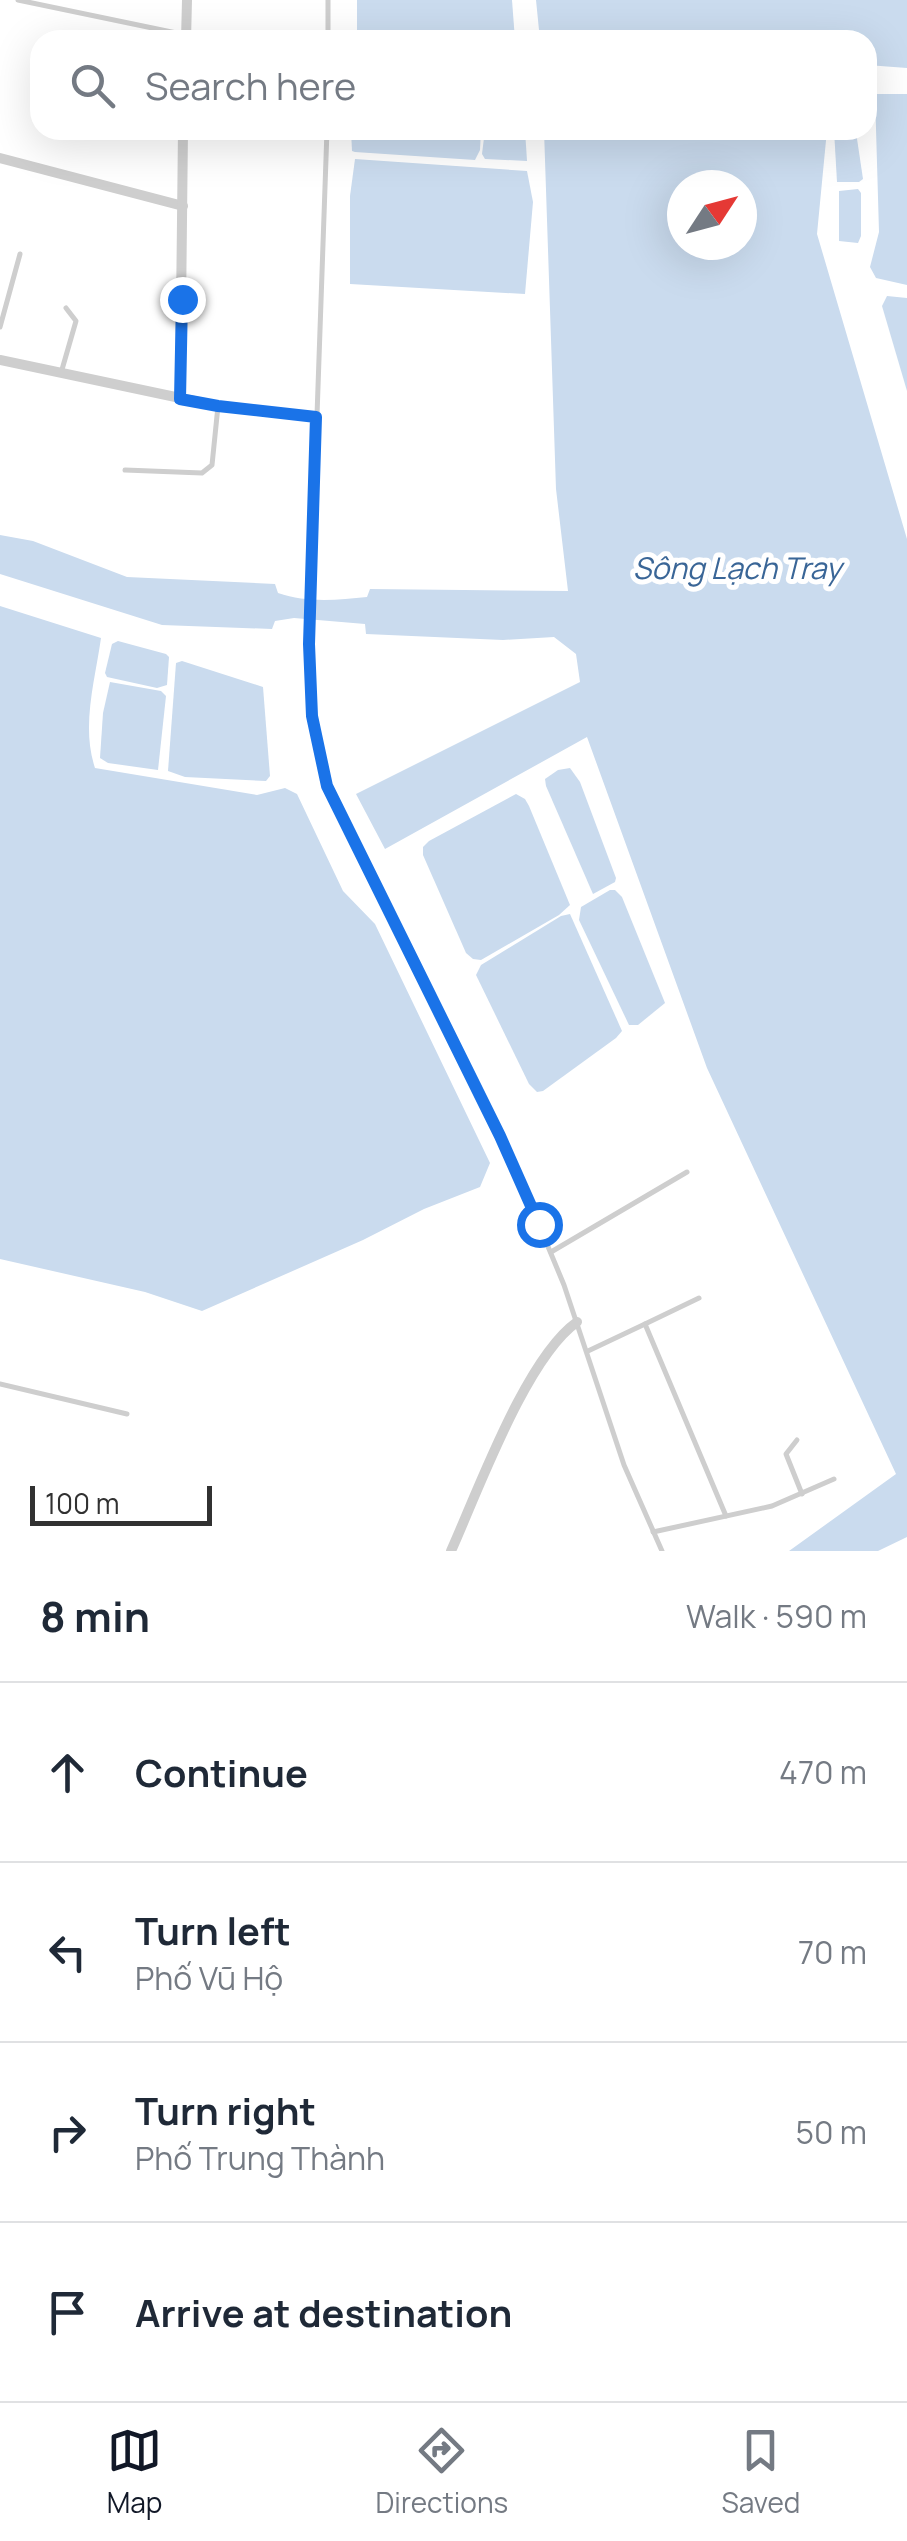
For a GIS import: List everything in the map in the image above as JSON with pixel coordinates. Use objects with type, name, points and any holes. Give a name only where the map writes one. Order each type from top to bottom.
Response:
[{"type":"street","points":[[186,30],[188,0]]},
{"type":"street","points":[[184,140],[186,400]]},
{"type":"street","points":[[0,158],[182,206]]},
{"type":"street","points":[[0,360],[216,406],[316,417]]},
{"type":"street","points":[[451,1551],[528,1384],[557,1339],[578,1322]]},
{"type":"lane","points":[[18,0],[151,30]]},
{"type":"lane","points":[[328,0],[328,30]]},
{"type":"lane","points":[[327,140],[309,644],[312,716],[327,786],[500,1136],[578,1322],[618,1447],[659,1549]]},
{"type":"lane","points":[[0,327],[20,254]]},
{"type":"lane","points":[[61,372],[76,321],[66,308]]},
{"type":"lane","points":[[125,470],[208,470],[212,466],[216,406]]},
{"type":"lane","points":[[550,1252],[687,1172]]},
{"type":"lane","points":[[587,1352],[698,1298]]},
{"type":"lane","points":[[644,1324],[726,1516]]},
{"type":"lane","points":[[0,1384],[127,1414]]},
{"type":"lane","points":[[797,1440],[786,1454],[802,1494]]},
{"type":"lane","points":[[653,1532],[772,1506],[834,1478]]},
{"type":"water","points":[[357,0],[512,0],[514,30],[357,30]]},
{"type":"water","points":[[536,0],[907,0],[907,68],[877,66],[877,30],[539,30]]},
{"type":"water","points":[[877,94],[907,94],[907,285],[876,278],[870,267],[879,232]]},
{"type":"water","points":[[351,140],[480,140],[475,160],[352,151]]},
{"type":"water","points":[[484,140],[526,140],[527,161],[485,159]]},
{"type":"water","name":"Sông Lạch Tray","points":[[544,140],[826,140],[817,234],[907,539],[907,1537],[878,1551],[789,1551],[896,1474],[707,1068],[587,737],[385,849],[356,794],[580,682],[576,654],[554,637],[503,640],[366,634],[365,624],[294,618],[275,621],[272,629],[162,625],[0,574],[0,535],[33,541],[127,577],[275,584],[278,593],[311,599],[367,597],[370,589],[568,591],[556,489]]},
{"type":"water","points":[[835,140],[857,140],[863,179],[837,182]]},
{"type":"water","points":[[355,159],[527,171],[533,202],[525,294],[350,284],[350,196]]},
{"type":"water","points":[[858,189],[861,236],[858,243],[839,241],[839,191]]},
{"type":"water","points":[[887,296],[907,298],[907,391],[882,306]]},
{"type":"water","points":[[0,606],[101,638],[89,720],[95,768],[257,795],[285,788],[297,794],[343,891],[375,924],[490,1163],[480,1187],[202,1311],[145,1292],[0,1259]]},
{"type":"water","points":[[118,641],[166,654],[167,685],[157,688],[107,677],[112,644]]},
{"type":"water","points":[[182,661],[263,687],[270,776],[266,781],[185,777],[168,771],[176,663]]},
{"type":"water","points":[[110,682],[161,691],[166,696],[158,770],[108,763],[100,758]]},
{"type":"water","points":[[570,768],[580,782],[616,878],[593,894],[546,786],[545,779],[558,770]]},
{"type":"water","points":[[516,794],[529,806],[570,905],[481,960],[473,959],[466,953],[423,855],[423,847]]},
{"type":"water","points":[[610,890],[622,897],[665,1003],[638,1025],[629,1025],[579,920],[581,907]]},
{"type":"water","points":[[570,914],[622,1031],[537,1092],[529,1084],[476,975],[481,965]]},
{"type":"route","points":[[182,299],[180,399],[316,417],[309,644],[312,716],[327,786],[500,1136],[539,1224]]}]
